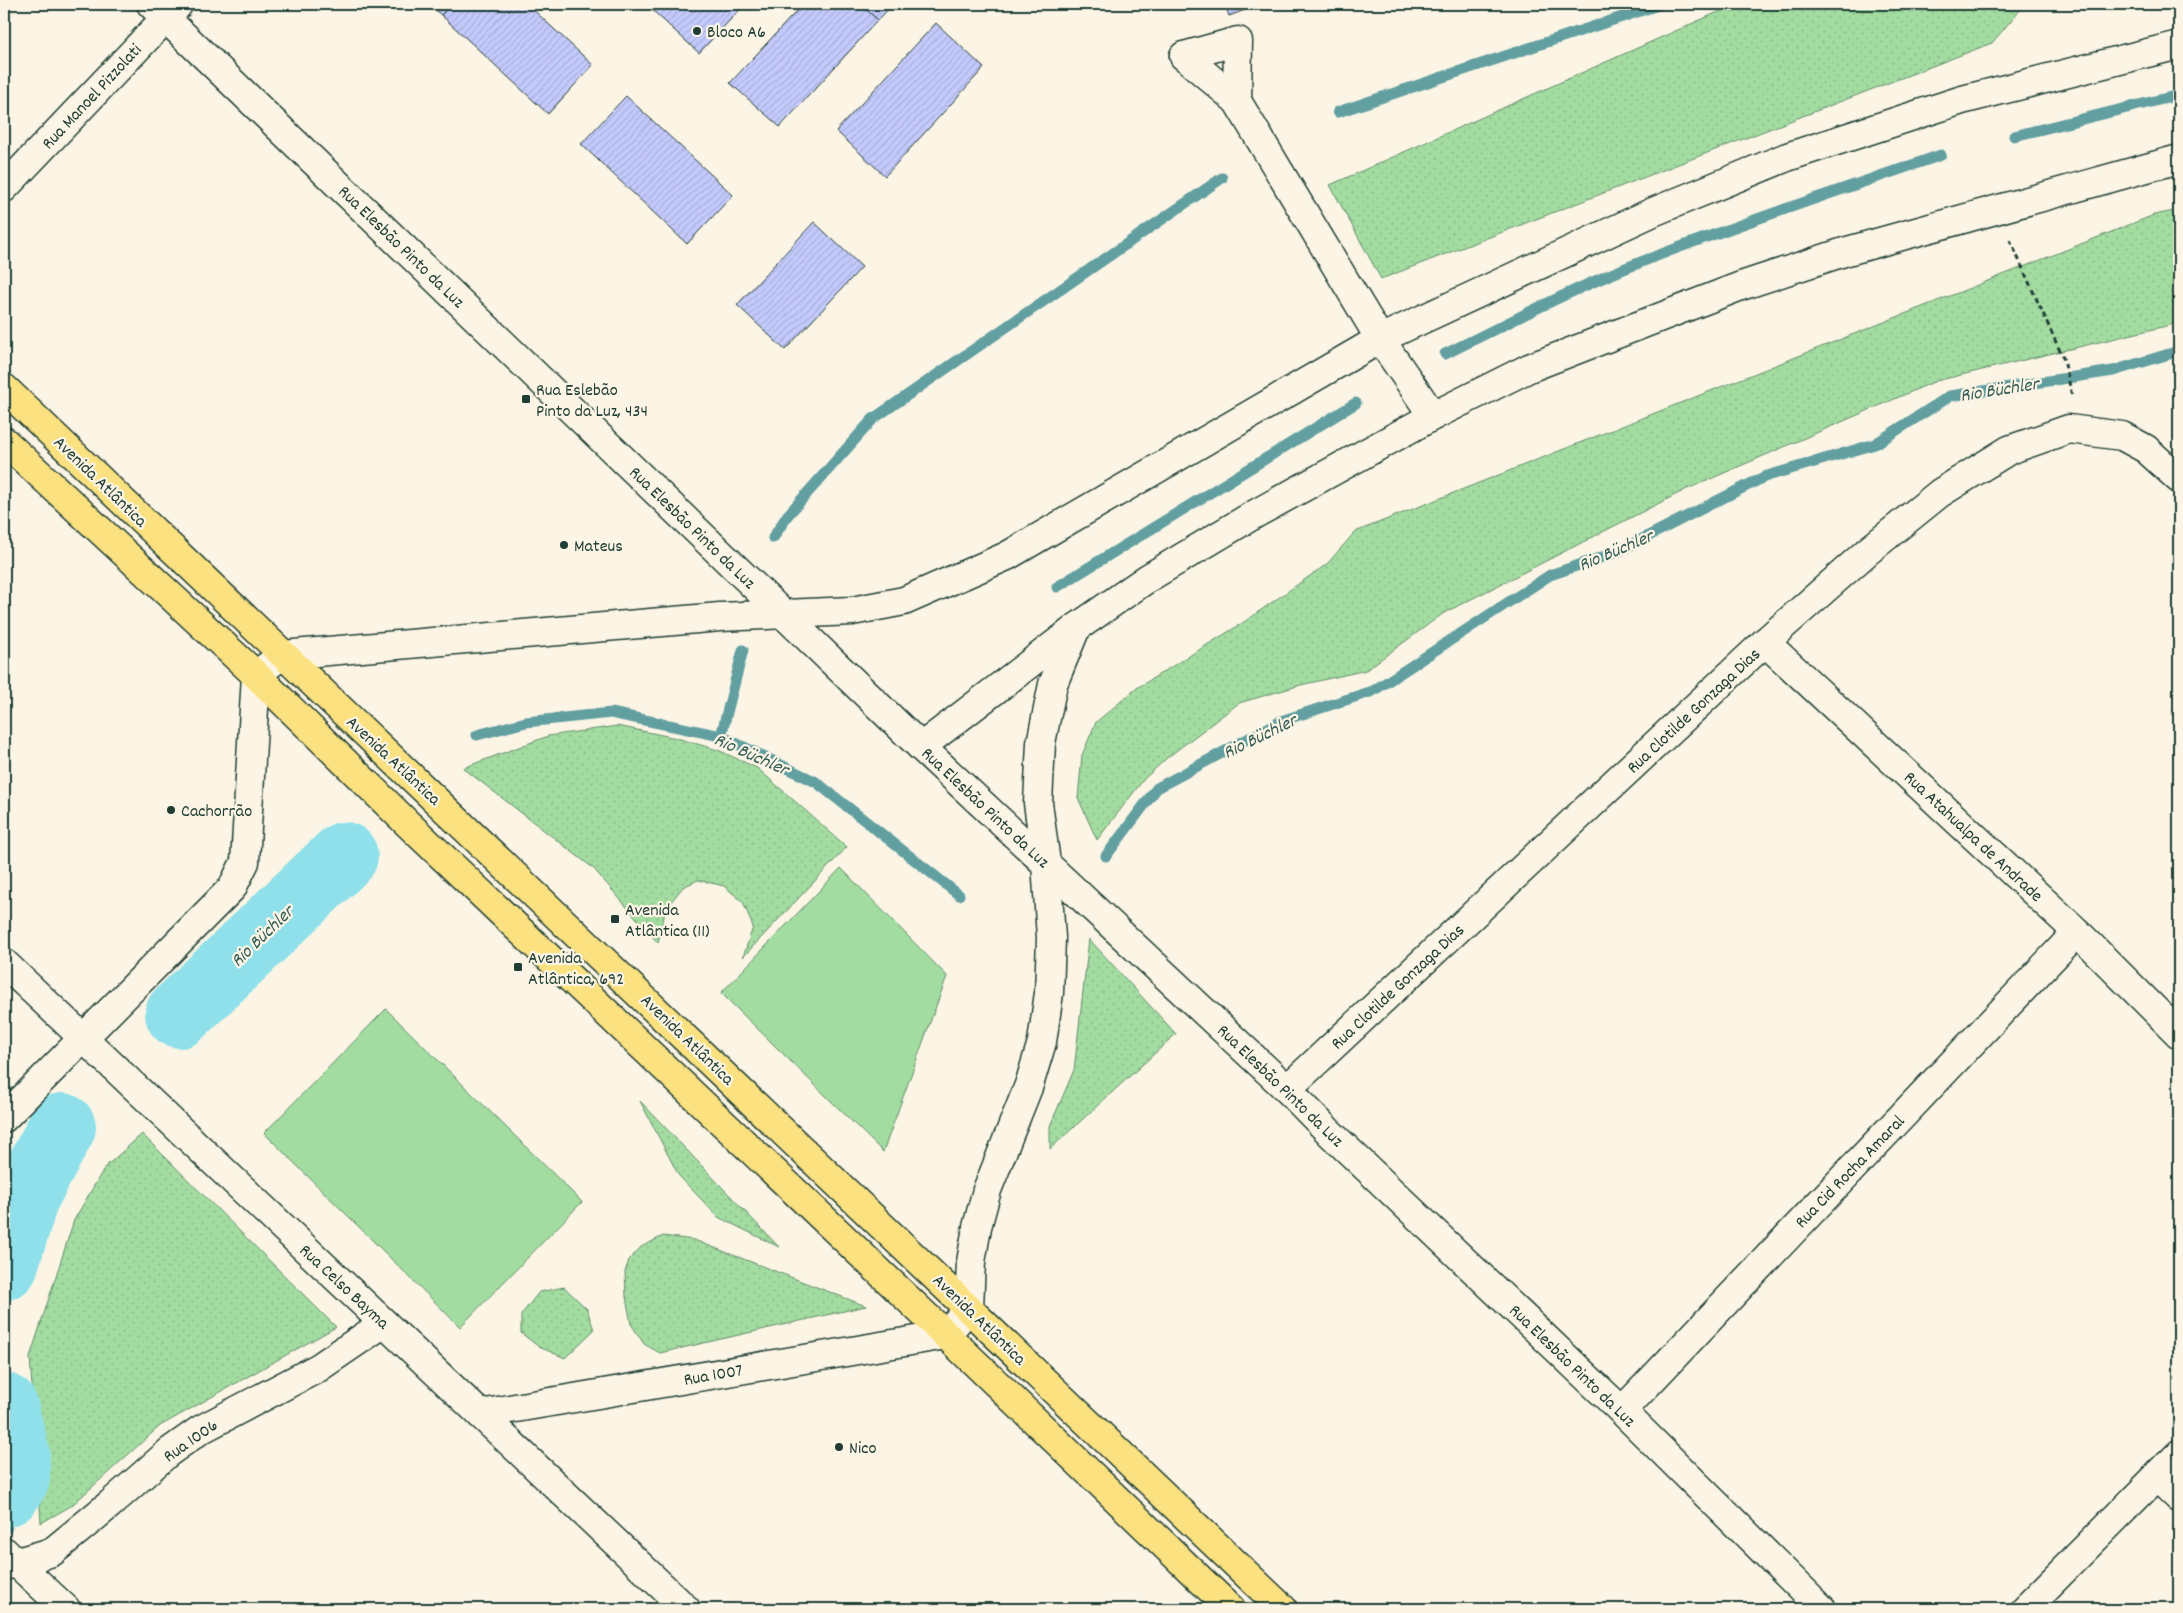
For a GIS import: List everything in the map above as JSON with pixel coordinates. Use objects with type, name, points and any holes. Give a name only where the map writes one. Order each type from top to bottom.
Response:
[{"type":"main road","name":"Avenida Atlântica","points":[[4,388],[1283,1609]]},
{"type":"main road","name":"Avenida Atlântica","points":[[4,441],[256,675],[406,823],[946,1335],[1231,1609]]},
{"type":"street","name":"Rua Manoel Pizzolati","points":[[4,188],[166,8]]},
{"type":"street","name":"Rua Elesbão Pinto da Luz","points":[[166,8],[921,747],[1287,1089],[1329,1132],[1622,1411],[1822,1609]]},
{"type":"street","points":[[1237,101],[1238,41],[1184,56],[1237,101],[1380,339],[1433,416]]},
{"type":"street","points":[[4,1118],[232,888],[245,862],[256,675],[282,655],[783,613],[852,611],[904,601],[1007,556],[1380,339],[1652,212],[1787,158],[1962,100],[2179,45]]},
{"type":"street","points":[[921,747],[1076,628],[1148,578],[1256,514],[1433,416],[1529,368],[1741,286],[1844,252],[2179,159]]},
{"type":"street","name":"Rua Clotilde Gonzaga Dias","points":[[1287,1089],[1765,642],[1868,551],[1940,493],[2009,450],[2070,429],[2122,436],[2146,449],[2179,480]]},
{"type":"street","points":[[946,1335],[968,1308],[971,1262],[976,1227],[988,1190],[1029,1085],[1042,1042],[1049,993],[1051,938],[1046,863],[1038,803],[1041,743],[1054,684],[1076,628]]},
{"type":"street","name":"Rua Atahualpa de Andrade","points":[[1765,642],[2077,932],[2179,1034]]},
{"type":"street","name":"Rua Cid Rocha Amaral","points":[[1622,1411],[2077,932]]},
{"type":"street","name":"Rua Celso Bayma","points":[[4,963],[686,1609]]},
{"type":"street","name":"Rua 1006","points":[[8,1560],[52,1552],[109,1506],[169,1452],[200,1430],[318,1368],[384,1323]]},
{"type":"street","name":"Rua 1007","points":[[480,1414],[946,1335]]},
{"type":"street","points":[[2025,1609],[2179,1454]]},
{"type":"street","points":[[2157,1477],[2179,1498]]},
{"type":"street","points":[[8,1560],[66,1609]]},
{"type":"path","points":[[1997,210],[2064,360],[2072,397]]},
{"type":"green space","points":[[1736,4],[2025,4],[1992,43],[1381,279],[1330,185]]},
{"type":"green space","points":[[2179,210],[2179,323],[1936,381],[1685,490],[1444,613],[1366,670],[1301,685],[1239,703],[1168,757],[1144,779],[1097,840],[1078,798],[1082,755],[1096,722],[1137,688],[1241,624],[1327,564],[1355,532],[2154,215]]},
{"type":"green space","points":[[617,726],[677,738],[718,750],[757,768],[847,847],[743,957],[753,927],[743,902],[724,886],[698,880],[683,887],[666,908],[658,943],[593,868],[463,768],[548,736]]},
{"type":"green space","points":[[841,868],[947,976],[883,1152],[721,993]]},
{"type":"green space","points":[[1089,939],[1176,1034],[1050,1149],[1050,1126],[1074,1070]]},
{"type":"green space","points":[[386,1009],[582,1202],[460,1327],[264,1133]]},
{"type":"green space","points":[[640,1101],[779,1247],[718,1217],[679,1176]]},
{"type":"green space","points":[[142,1134],[336,1327],[160,1426],[71,1506],[41,1523],[30,1357],[74,1220],[105,1167]]},
{"type":"green space","points":[[663,1236],[694,1240],[866,1306],[660,1353],[644,1344],[631,1324],[626,1297],[625,1272],[629,1260],[641,1247]]},
{"type":"green space","points":[[564,1287],[587,1309],[594,1330],[565,1358],[539,1347],[521,1333],[521,1315],[539,1292]]},
{"type":"water","points":[[4,1491],[7,1492],[14,1516],[11,1531],[4,1534]]},
{"type":"building","points":[[429,4],[451,4],[441,15]]},
{"type":"building","points":[[451,4],[527,4],[593,65],[548,114],[441,15]]},
{"type":"building","name":"Bloco A6","points":[[654,4],[745,4],[699,53],[650,8]]},
{"type":"building","points":[[803,4],[860,4],[878,20],[780,127],[730,83]]},
{"type":"building","points":[[860,4],[893,4],[878,20]]},
{"type":"building","points":[[1225,4],[1261,4],[1229,16]]},
{"type":"building","points":[[936,23],[984,68],[885,176],[836,131]]},
{"type":"building","points":[[626,96],[733,195],[687,244],[581,144]]},
{"type":"building","points":[[814,222],[862,267],[785,350],[737,305]]},
{"type":"waterway","points":[[1338,112],[1661,4]]},
{"type":"waterway","points":[[2014,136],[2179,95]]},
{"type":"waterway","points":[[1445,354],[1616,272],[1753,220],[1941,155]]},
{"type":"waterway","points":[[773,538],[787,516],[873,419],[1222,178]]},
{"type":"waterway","name":"Rio Büchler","points":[[1106,856],[1157,788],[1281,721],[1373,691],[1550,575],[1617,552],[1764,477],[1875,444],[1950,396],[2113,371],[2179,351]]},
{"type":"waterway","points":[[1057,587],[1356,403]]},
{"type":"waterway","points":[[721,736],[743,650]]},
{"type":"waterway","name":"Rio Büchler","points":[[477,735],[526,722],[611,713],[721,736],[816,782],[959,895]]},
{"type":"waterway","name":"Rio Büchler","points":[[179,1014],[344,856]]},
{"type":"waterway","name":"Rio Büchler","points":[[4,1266],[25,1197],[62,1127]]},
{"type":"waterway","name":"Rio Büchler","points":[[4,1407],[16,1454],[16,1478],[7,1492],[4,1493]]},
{"type":"place","name":"Bloco A6","points":[[697,31]]},
{"type":"place","name":"Rua Eslebão Pinto da Luz, 434","points":[[526,399]]},
{"type":"place","name":"Mateus","points":[[564,545]]},
{"type":"place","name":"Cachorrão","points":[[171,810]]},
{"type":"place","name":"Avenida Atlântica (11)","points":[[615,919]]},
{"type":"place","name":"Avenida Atlântica, 692","points":[[518,967]]},
{"type":"place","name":"Nico","points":[[839,1447]]}]
